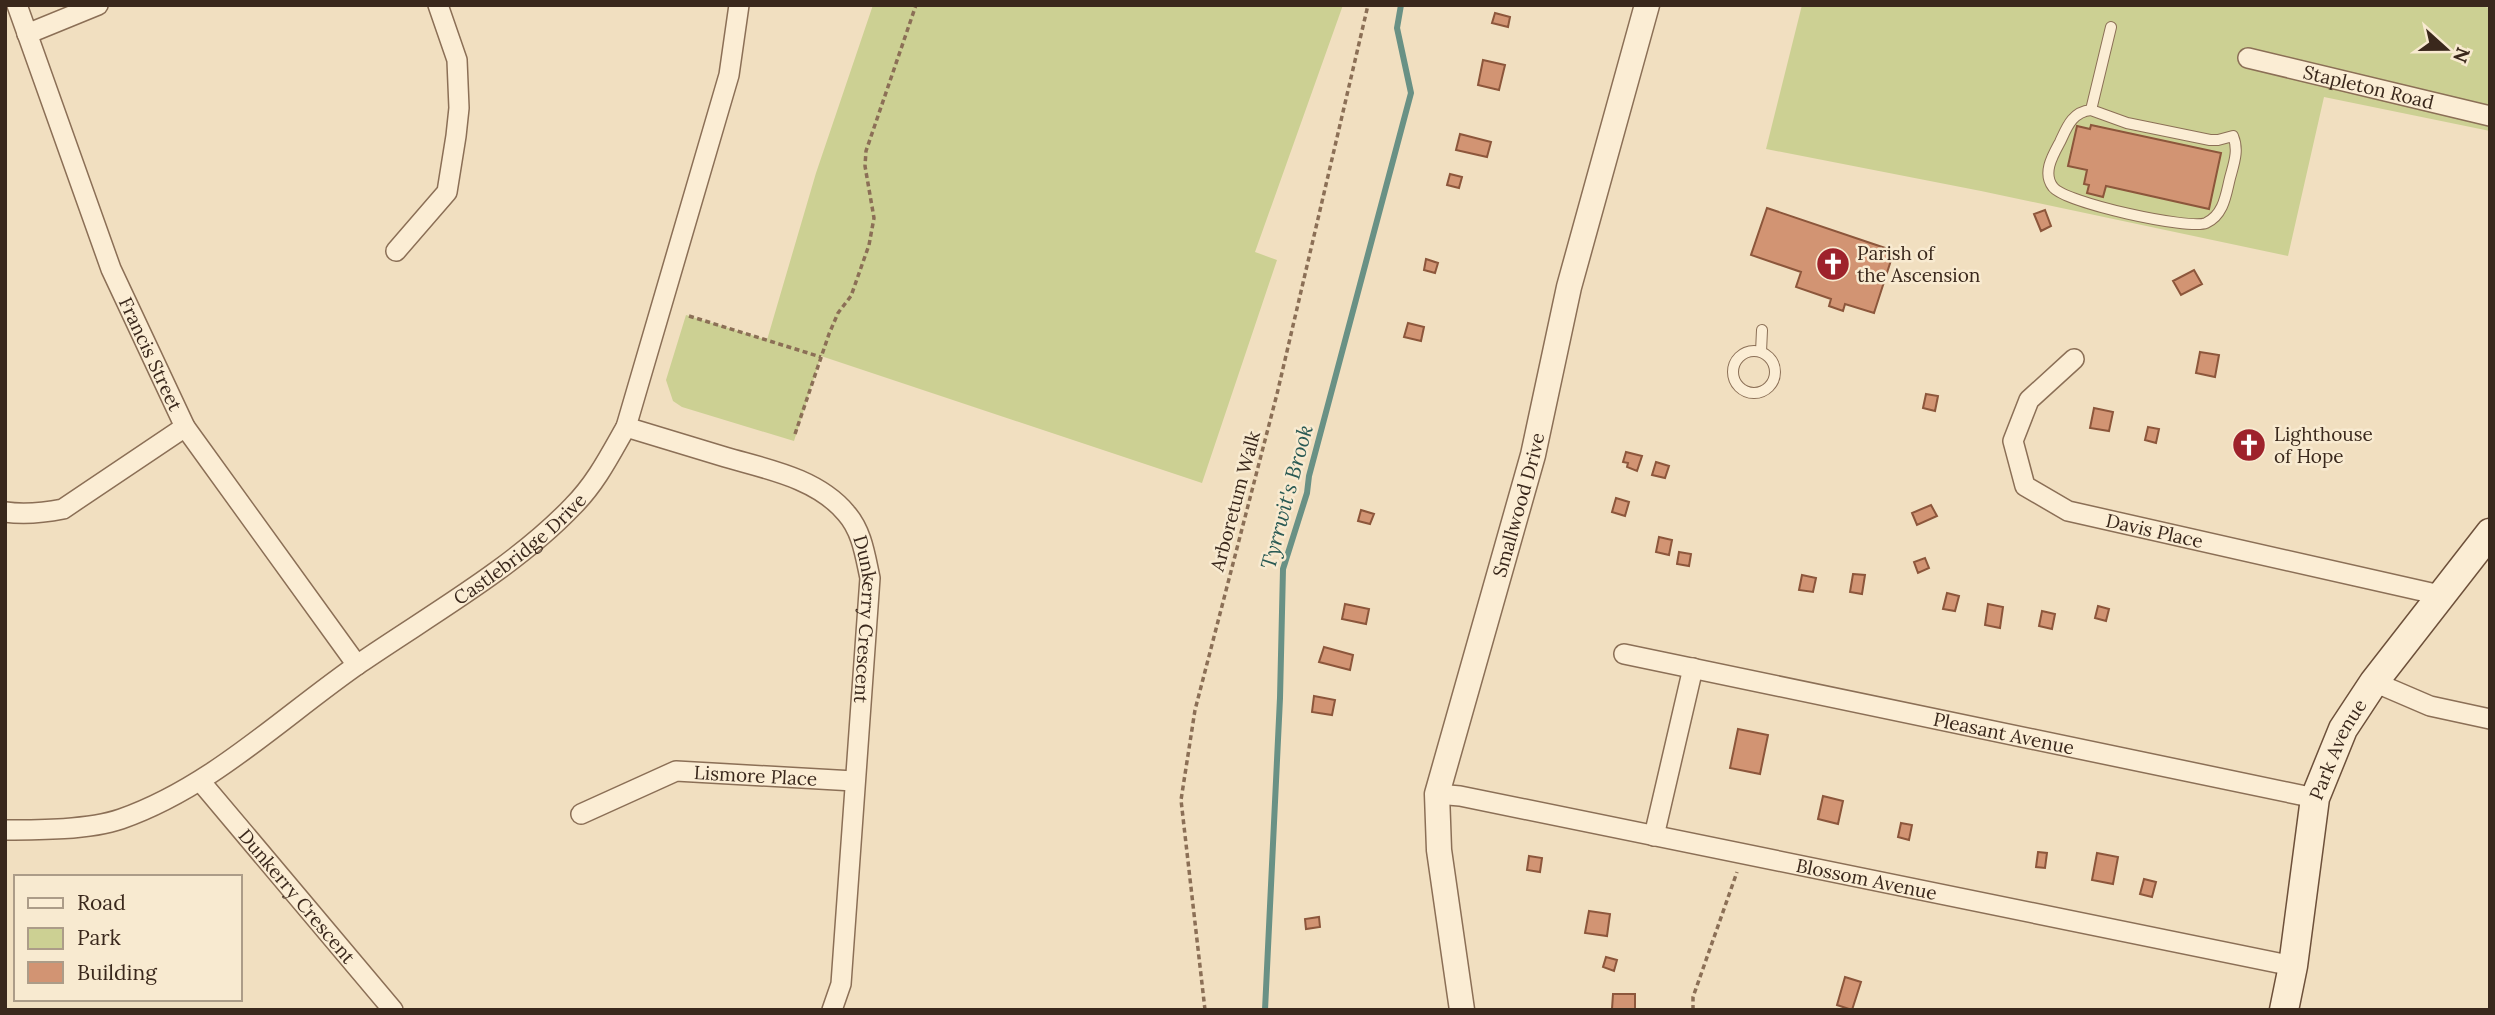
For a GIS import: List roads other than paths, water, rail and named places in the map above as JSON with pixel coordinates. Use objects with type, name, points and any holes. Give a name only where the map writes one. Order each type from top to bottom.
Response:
[{"type":"main road","name":"Park Avenue","points":[[2284,1010],[2293,966],[2315,798],[2343,729],[2374,682],[2490,533]]},
{"type":"street","name":"Francis Street","points":[[17,5],[111,269],[185,427],[357,665]]},
{"type":"street","points":[[27,34],[98,5]]},
{"type":"street","points":[[396,251],[447,192],[459,108],[457,60],[438,5]]},
{"type":"street","name":"Castlebridge Drive","points":[[5,830],[53,830],[119,820],[201,782],[357,665],[499,568],[551,528],[574,506],[598,477],[626,427],[729,75],[739,5]]},
{"type":"street","name":"Smallwood Drive","points":[[1462,1010],[1439,850],[1437,794],[1529,467],[1569,287],[1647,5]]},
{"type":"street","name":"Stapleton Road","points":[[2248,58],[2490,116]]},
{"type":"street","name":"Davis Place","points":[[2074,359],[2029,400],[2025,410],[2013,442],[2025,486],[2068,511],[2440,595]]},
{"type":"street","points":[[5,512],[43,513],[64,509],[185,427]]},
{"type":"street","name":"Dunkerry Crescent","points":[[626,427],[785,475],[818,490],[848,514],[862,541],[870,578],[841,984],[832,1010]]},
{"type":"street","name":"Pleasant Avenue","points":[[1624,654],[2315,798]]},
{"type":"street","points":[[1654,836],[1693,668]]},
{"type":"street","points":[[2374,682],[2430,706],[2490,719]]},
{"type":"street","name":"Lismore Place","points":[[581,814],[676,771],[854,781]]},
{"type":"street","name":"Dunkerry Crescent","points":[[201,782],[393,1010]]},
{"type":"street","name":"Blossom Avenue","points":[[1437,794],[1460,796],[2293,966]]},
{"type":"lane","points":[[2091,110],[2111,27]]},
{"type":"lane","points":[[2091,110],[2127,123],[2210,140],[2233,136],[2236,153],[2221,210],[2208,222],[2190,225],[2097,206],[2053,188],[2050,181],[2050,163],[2071,119],[2091,110]]},
{"type":"lane","points":[[1761,352],[1762,330]]},
{"type":"lane","points":[[1747,352],[1761,352],[1771,360],[1774,380],[1765,391],[1751,393],[1738,387],[1734,380],[1733,366],[1747,352]]},
{"type":"waterway","name":"Tyrrwit's Brook","points":[[1265,1010],[1280,698],[1283,569],[1307,493],[1309,476],[1411,93],[1397,28],[1401,5]]},
{"type":"place","name":"Parish of the Ascension","points":[[1833,264]]},
{"type":"place","name":"Lighthouse of Hope","points":[[2249,445]]}]
